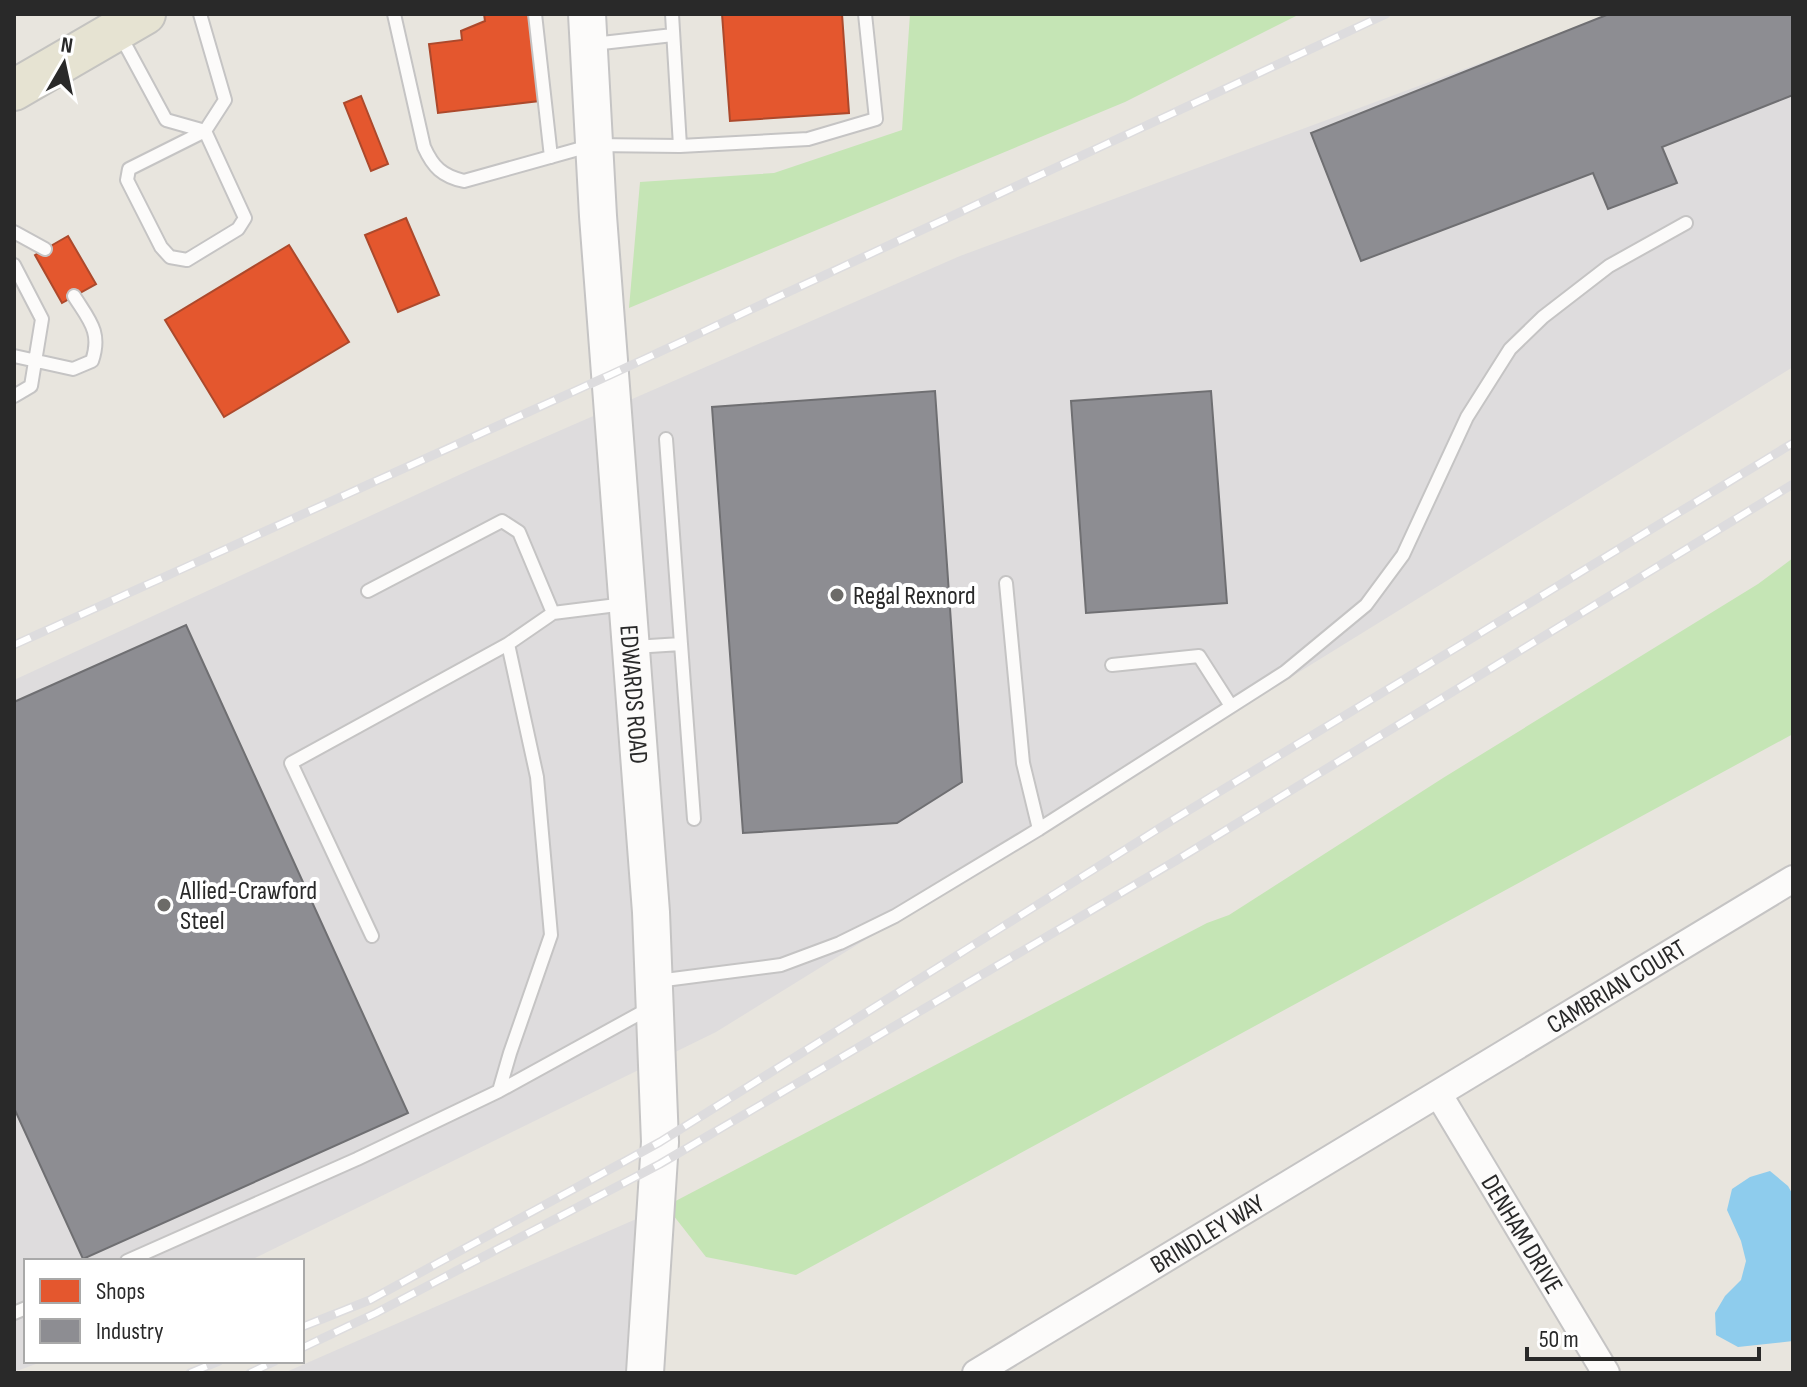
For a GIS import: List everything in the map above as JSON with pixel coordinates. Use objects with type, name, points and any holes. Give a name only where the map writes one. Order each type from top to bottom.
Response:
[{"type":"main road","points":[[14,90],[131,22]]},
{"type":"main road","name":"EDWARDS ROAD","points":[[588,29],[593,145],[651,912],[660,1142],[645,1373]]},
{"type":"street","name":"CAMBRIAN COURT","points":[[1439,1095],[1793,879]]},
{"type":"street","name":"BRINDLEY WAY","points":[[976,1373],[1439,1095]]},
{"type":"street","name":"DENHAM DRIVE","points":[[1439,1095],[1606,1373]]},
{"type":"lane","points":[[131,22],[166,120],[205,131],[245,218],[238,229],[187,260],[170,257],[161,247],[127,180],[129,169],[205,131],[225,100],[200,14]]},
{"type":"lane","points":[[394,14],[424,147],[432,164],[447,177],[464,181],[593,145],[680,146],[808,139],[876,119],[865,14]]},
{"type":"lane","points":[[535,14],[551,157]]},
{"type":"lane","points":[[672,14],[680,146]]},
{"type":"lane","points":[[588,29],[673,35]]},
{"type":"lane","points":[[132,1259],[357,1159],[499,1091],[654,994],[781,965],[840,943],[895,916],[1039,829],[1285,672],[1366,605],[1403,555],[1467,417],[1510,349],[1543,317],[1609,266],[1686,223]]},
{"type":"lane","points":[[14,232],[45,249]]},
{"type":"lane","points":[[14,265],[42,319],[31,386],[14,396]]},
{"type":"lane","points":[[14,356],[73,369],[92,361],[97,346],[95,330],[74,296]]},
{"type":"lane","points":[[666,439],[694,819]]},
{"type":"lane","points":[[368,591],[502,521],[519,532],[553,613]]},
{"type":"lane","points":[[1006,583],[1023,763],[1039,829]]},
{"type":"lane","points":[[372,936],[291,763],[508,644],[553,613],[628,603]]},
{"type":"lane","points":[[499,1091],[551,935],[537,777],[508,644]]},
{"type":"lane","points":[[631,647],[681,644]]},
{"type":"lane","points":[[1112,665],[1199,656],[1231,706]]},
{"type":"shaded area","points":[[1613,14],[1793,14],[1793,367],[716,1032],[253,1259],[24,1259],[24,1363],[39,1363],[14,1372],[14,680],[472,469],[960,256]]},
{"type":"shaded area","points":[[666,1206],[633,1373],[284,1373],[373,1334]]},
{"type":"green space","points":[[910,14],[1300,14],[1125,102],[629,308],[640,182],[774,173],[902,130]]},
{"type":"green space","points":[[1793,558],[1793,734],[796,1275],[706,1257],[666,1206],[1207,923],[1229,915],[1443,778],[1758,584]]},
{"type":"water","points":[[1770,1171],[1788,1186],[1793,1195],[1793,1341],[1738,1347],[1716,1335],[1715,1313],[1725,1296],[1741,1280],[1746,1261],[1727,1210],[1732,1189],[1750,1177]]},
{"type":"building: Shops","points":[[484,14],[529,14],[539,101],[438,113],[429,44],[462,40],[461,31],[485,21]]},
{"type":"building: Shops","points":[[722,14],[842,14],[849,113],[730,121]]},
{"type":"building: Shops","points":[[361,96],[388,164],[371,171],[344,103]]},
{"type":"building: Shops","points":[[406,218],[439,295],[398,312],[365,235]]},
{"type":"building: Shops","points":[[68,236],[96,284],[62,303],[35,255]]},
{"type":"building: Shops","points":[[289,245],[349,342],[224,417],[165,320]]},
{"type":"building: Industry","points":[[1609,14],[1793,14],[1793,95],[1662,147],[1677,183],[1608,209],[1593,173],[1361,261],[1311,133]]},
{"type":"building: Industry","name":"Regal Rexnord","points":[[935,391],[962,782],[897,823],[743,833],[712,407]]},
{"type":"building: Industry","points":[[1211,391],[1227,603],[1086,613],[1071,401]]},
{"type":"building: Industry","name":"Allied-Crawford Steel","points":[[186,625],[408,1113],[83,1259],[14,1108],[14,702]]},
{"type":"railway","points":[[14,645],[610,375],[1386,14]]},
{"type":"railway","points":[[304,1326],[370,1300],[660,1142],[1158,829],[1793,443]]},
{"type":"railway","points":[[304,1347],[376,1313],[660,1164],[1177,860],[1793,484]]},
{"type":"railway","points":[[190,1373],[214,1363]]},
{"type":"railway","points":[[250,1373],[271,1363]]},
{"type":"place","name":"Regal Rexnord","points":[[837,595]]},
{"type":"place","name":"Allied-Crawford Steel","points":[[164,905]]}]
